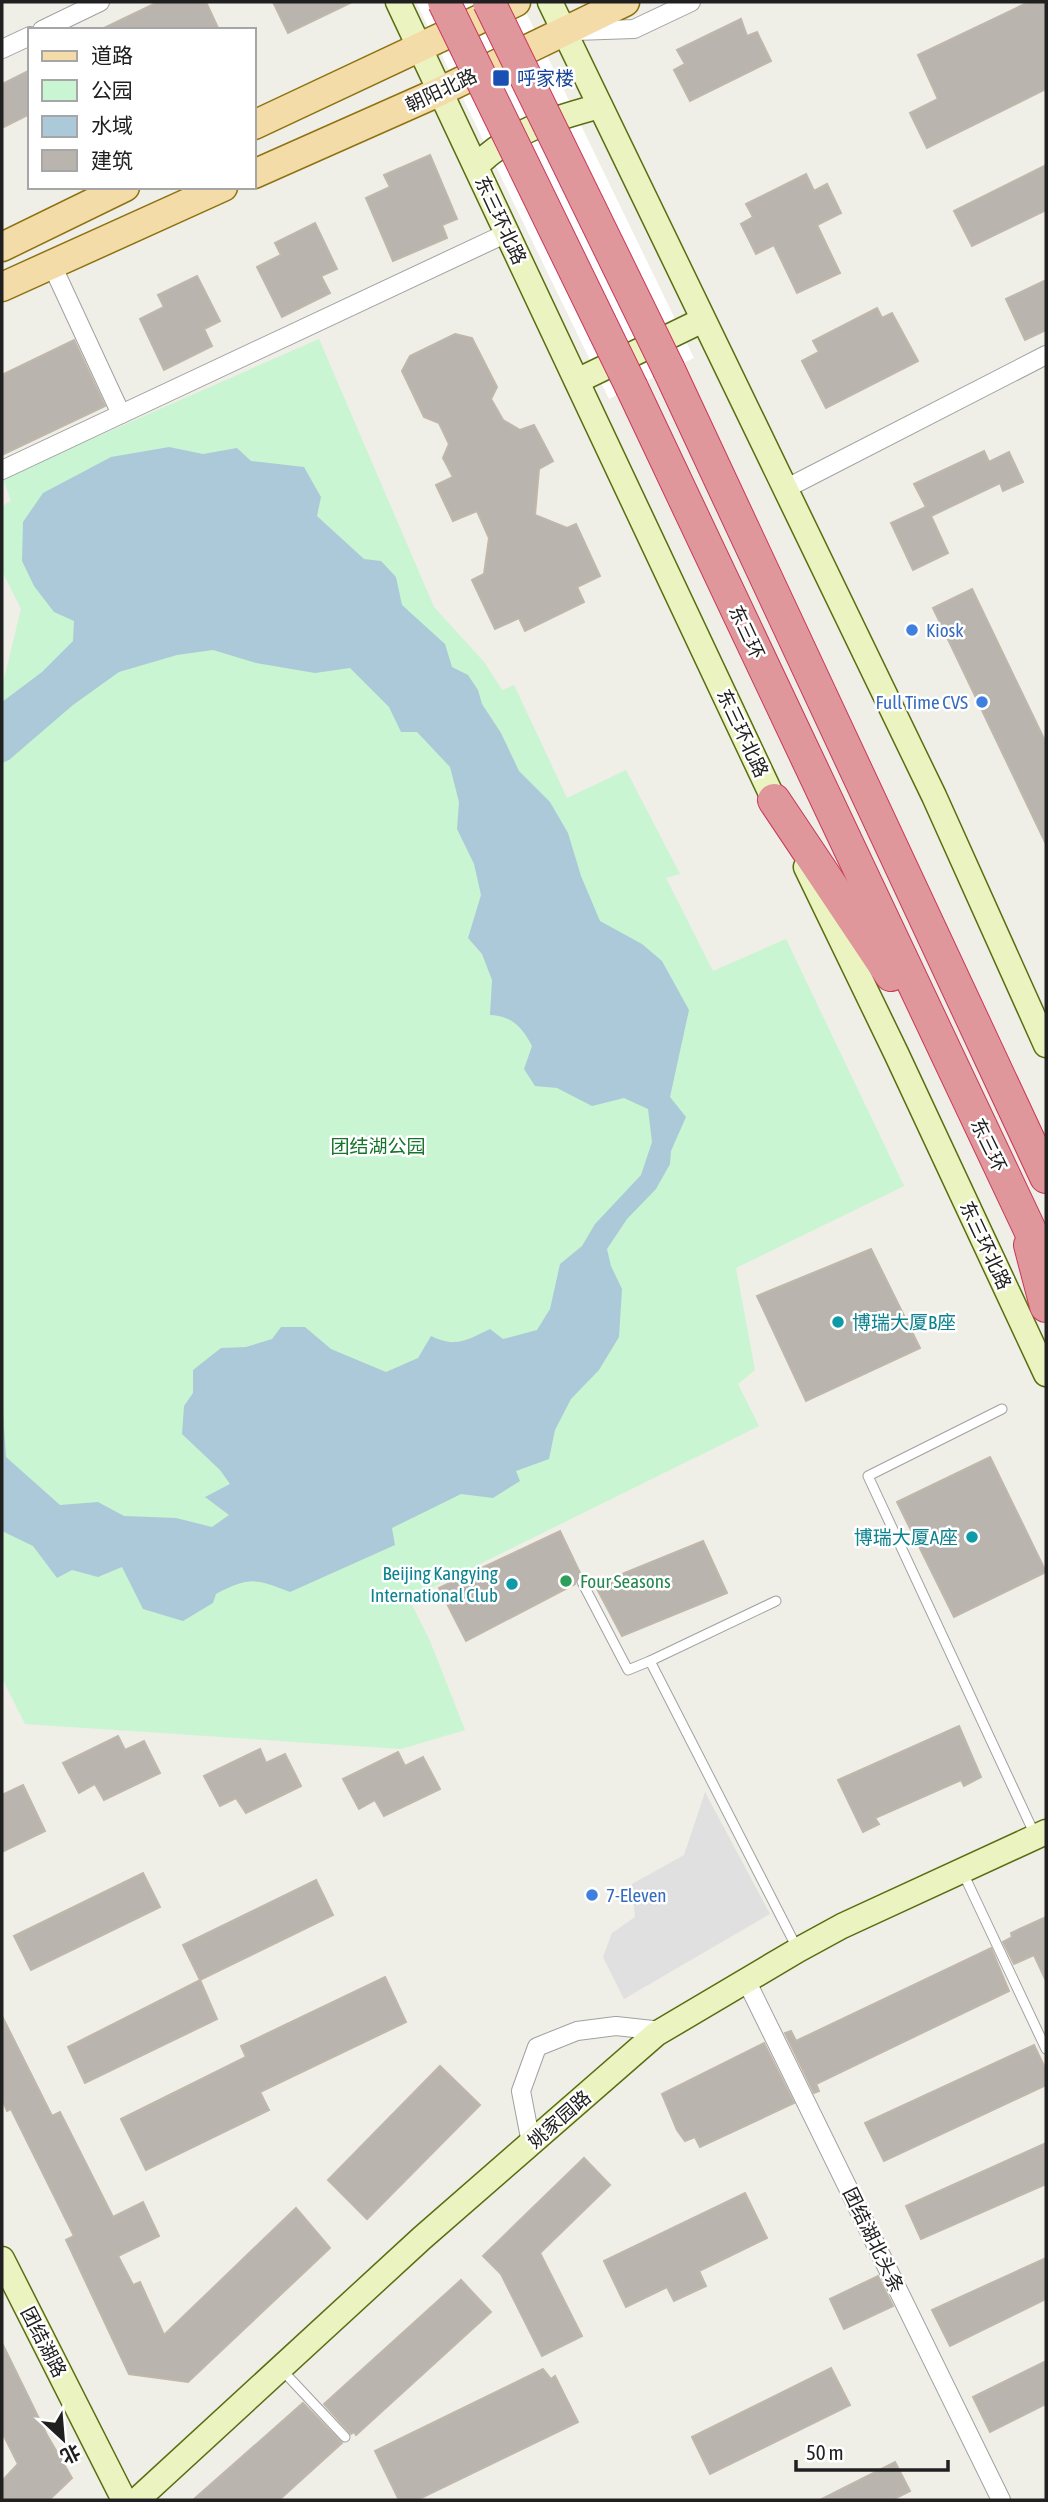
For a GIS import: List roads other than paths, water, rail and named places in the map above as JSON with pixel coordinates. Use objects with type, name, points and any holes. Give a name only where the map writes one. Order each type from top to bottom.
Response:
[{"type":"highway","name":"东三环","points":[[444,2],[632,388],[1046,1264]]},
{"type":"highway","name":"东三环","points":[[489,2],[669,370],[1046,1177]]},
{"type":"highway","points":[[774,800],[950,1063]]},
{"type":"highway","points":[[1012,1106],[1046,1142]]},
{"type":"highway","points":[[1019,1207],[1046,1306]]},
{"type":"main road","points":[[256,124],[516,2]]},
{"type":"main road","name":"朝阳北路","points":[[256,173],[441,91],[625,2]]},
{"type":"main road","points":[[2,247],[121,189]]},
{"type":"main road","points":[[2,287],[218,189]]},
{"type":"street","points":[[46,28],[100,2]]},
{"type":"street","points":[[398,2],[419,46]]},
{"type":"street","points":[[550,2],[934,796],[1046,1045]]},
{"type":"street","points":[[564,31],[634,29],[691,2]]},
{"type":"street","points":[[2,49],[28,37]]},
{"type":"street","name":"东三环北路","points":[[419,46],[1046,1374]]},
{"type":"street","points":[[476,166],[496,147],[527,129],[600,106]]},
{"type":"street","points":[[2,470],[507,233]]},
{"type":"street","points":[[51,263],[121,414]]},
{"type":"street","points":[[577,381],[703,320]]},
{"type":"street","points":[[785,489],[1046,355]]},
{"type":"street","name":"姚家园路","points":[[137,2500],[422,2238],[662,2031],[842,1926],[1041,1834]]},
{"type":"street","name":"团结湖北头条","points":[[746,1980],[1002,2500]]},
{"type":"street","points":[[531,2143],[521,2091],[537,2048],[577,2031],[617,2026],[662,2031]]},
{"type":"street","name":"团结湖路","points":[[2,2259],[124,2500]]},
{"type":"lane","points":[[1002,1409],[868,1476],[1041,1834]]},
{"type":"lane","points":[[582,1582],[628,1670],[776,1601]]},
{"type":"lane","points":[[650,1661],[798,1950]]},
{"type":"lane","points":[[962,1871],[1046,2049]]},
{"type":"lane","points":[[281,2369],[345,2437]]},
{"type":"water","points":[[169,447],[203,454],[237,448],[251,461],[304,467],[321,497],[317,516],[364,559],[381,561],[396,577],[402,605],[445,644],[452,667],[468,675],[478,690],[482,704],[501,733],[519,771],[550,802],[568,833],[581,876],[600,921],[642,944],[662,961],[689,1010],[670,1097],[686,1117],[671,1151],[670,1164],[656,1189],[627,1219],[607,1249],[611,1266],[622,1289],[619,1337],[599,1370],[571,1399],[555,1430],[549,1459],[516,1471],[520,1481],[493,1498],[461,1494],[392,1528],[395,1545],[290,1592],[260,1582],[245,1582],[216,1594],[213,1603],[183,1621],[143,1609],[122,1567],[98,1577],[72,1570],[57,1578],[33,1546],[2,1531],[2,1396],[6,1457],[60,1505],[98,1502],[124,1516],[176,1518],[212,1527],[229,1515],[205,1497],[230,1484],[220,1470],[182,1434],[184,1406],[193,1393],[193,1370],[221,1348],[246,1347],[272,1339],[281,1327],[305,1327],[331,1349],[386,1372],[418,1358],[431,1336],[455,1342],[490,1329],[503,1339],[537,1330],[550,1309],[560,1264],[582,1246],[595,1224],[641,1175],[652,1142],[648,1109],[624,1098],[592,1106],[557,1088],[535,1086],[524,1069],[532,1046],[516,1024],[490,1015],[492,980],[482,954],[468,938],[481,895],[474,864],[457,829],[459,802],[450,767],[417,732],[401,732],[389,707],[350,668],[315,673],[256,663],[213,650],[177,655],[119,672],[73,705],[9,760],[2,763],[2,702],[42,672],[73,641],[74,621],[54,612],[34,586],[22,561],[23,522],[43,493],[111,457]]},
{"type":"place","name":"呼家楼","points":[[501,78]]},
{"type":"place","name":"Kiosk","points":[[912,630]]},
{"type":"place","name":"Full Time CVS","points":[[982,702]]},
{"type":"place","name":"博瑞大厦B座","points":[[838,1322]]},
{"type":"place","name":"博瑞大厦A座","points":[[972,1537]]},
{"type":"place","name":"Four Seasons","points":[[566,1581]]},
{"type":"place","name":"Beijing Kangying International Club","points":[[512,1584]]},
{"type":"place","name":"7-Eleven","points":[[592,1895]]},
{"type":"park label","name":"团结湖公园","points":[[378,1146]]}]
